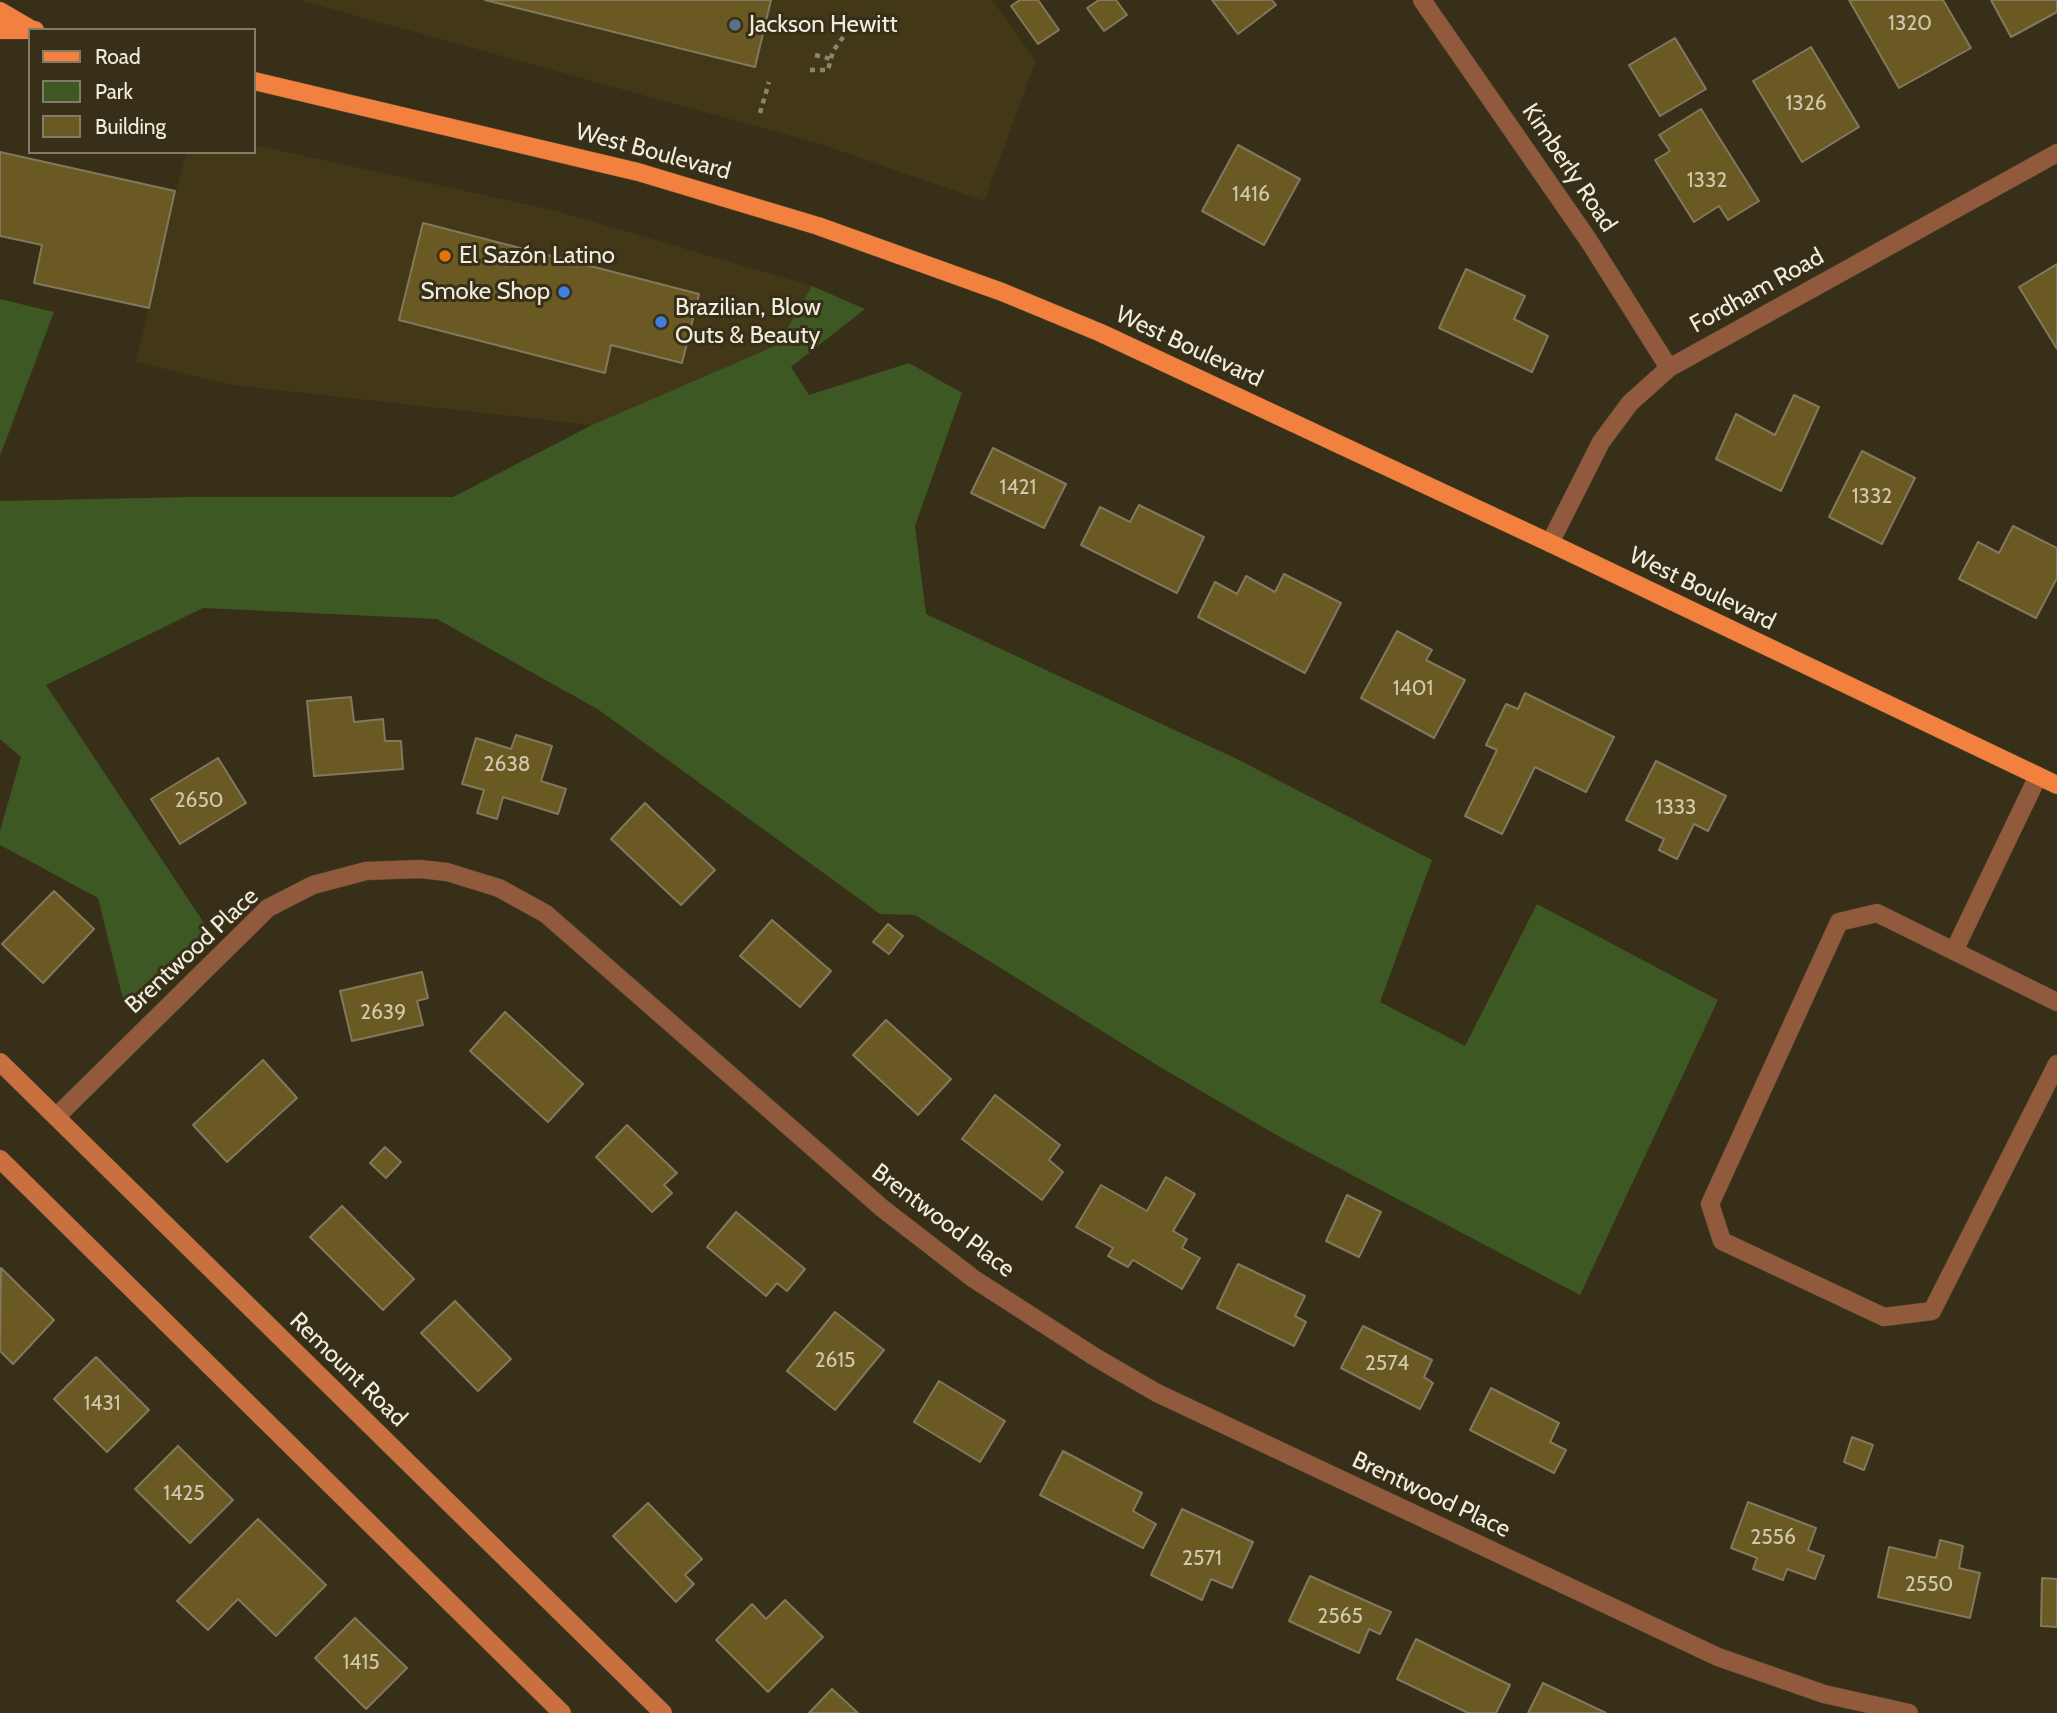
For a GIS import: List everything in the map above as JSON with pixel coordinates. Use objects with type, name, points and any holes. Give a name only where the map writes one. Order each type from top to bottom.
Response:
[{"type":"main road","points":[[0,11],[30,28]]},
{"type":"main road","points":[[0,30],[28,29]]},
{"type":"main road","name":"West Boulevard","points":[[256,81],[638,172],[818,226],[1002,292],[1101,333],[2057,785]]},
{"type":"main road","name":"Remount Road","points":[[0,1062],[663,1713]]},
{"type":"main road","points":[[0,1159],[562,1713]]},
{"type":"street","name":"Kimberly Road","points":[[1422,0],[1589,241],[1669,368]]},
{"type":"street","name":"Fordham Road","points":[[1550,543],[1601,442],[1630,403],[1669,368],[2057,153]]},
{"type":"street","points":[[1954,951],[2038,776]]},
{"type":"street","name":"Brentwood Place","points":[[56,1117],[268,908],[309,887],[366,871],[420,869],[447,872],[499,888],[546,914],[882,1208],[974,1279],[1095,1357],[1167,1398],[1718,1657],[1824,1693],[1909,1713]]},
{"type":"street","points":[[2057,1002],[1877,913],[1839,922],[1710,1204],[1722,1241],[1884,1317],[1932,1311],[2057,1064]]},
{"type":"path","points":[[810,70],[828,71],[844,36]]},
{"type":"path","points":[[815,55],[831,60]]},
{"type":"path","points":[[760,113],[769,82]]},
{"type":"shaded area","points":[[299,0],[992,0],[1036,61],[984,201],[820,144]]},
{"type":"shaded area","points":[[256,145],[557,211],[812,286],[777,345],[592,425],[232,385],[136,362],[186,154],[256,154]]},
{"type":"green space","points":[[812,286],[865,309],[791,367],[809,395],[909,363],[962,393],[915,526],[926,614],[1239,760],[1432,860],[1380,1002],[1465,1046],[1537,904],[1718,1000],[1580,1295],[1278,1136],[1160,1067],[915,915],[880,914],[599,710],[437,619],[203,608],[46,685],[208,929],[124,1003],[98,898],[0,845],[0,831],[21,757],[0,739],[0,501],[192,497],[453,497],[592,425],[777,345]]},
{"type":"green space","points":[[0,299],[54,312],[0,456]]},
{"type":"building","points":[[485,0],[771,0],[755,67]]},
{"type":"building","points":[[1020,0],[1038,0],[1059,30],[1038,44],[1011,6]]},
{"type":"building","points":[[1099,0],[1116,0],[1127,15],[1104,31],[1087,8]]},
{"type":"building","points":[[1212,0],[1272,0],[1276,5],[1238,34]]},
{"type":"building","points":[[1849,0],[1943,0],[1971,48],[1899,88]]},
{"type":"building","points":[[1991,0],[2057,0],[2057,12],[2011,37]]},
{"type":"building","points":[[1675,38],[1706,89],[1660,116],[1629,65]]},
{"type":"building","points":[[1811,47],[1859,127],[1802,162],[1753,81]]},
{"type":"building","points":[[1701,109],[1759,201],[1728,220],[1719,206],[1694,222],[1655,160],[1670,151],[1659,135]]},
{"type":"building","points":[[1238,145],[1300,179],[1264,245],[1202,211]]},
{"type":"building","points":[[0,152],[175,191],[149,308],[34,283],[42,245],[0,236]]},
{"type":"building","points":[[423,223],[699,294],[682,363],[611,345],[605,373],[399,320]]},
{"type":"building","points":[[2057,264],[2057,349],[2019,287]]},
{"type":"building","points":[[1466,269],[1525,296],[1514,319],[1548,336],[1532,372],[1439,328]]},
{"type":"building","points":[[1794,395],[1819,407],[1781,491],[1716,459],[1736,414],[1775,435]]},
{"type":"building","points":[[993,448],[1066,484],[1044,528],[971,493]]},
{"type":"building","points":[[1862,451],[1915,478],[1882,544],[1829,517]]},
{"type":"building","points":[[1139,505],[1204,537],[1177,593],[1081,545],[1100,507],[1130,522]]},
{"type":"building","points":[[2013,526],[2057,548],[2057,578],[2036,618],[1959,579],[1978,542],[1999,553]]},
{"type":"building","points":[[1284,574],[1341,603],[1305,673],[1198,617],[1215,582],[1237,594],[1246,576],[1275,592]]},
{"type":"building","points":[[1397,631],[1432,650],[1426,660],[1465,680],[1434,738],[1361,698]]},
{"type":"building","points":[[1525,693],[1614,737],[1586,792],[1535,767],[1502,834],[1465,816],[1497,750],[1486,745],[1506,704],[1518,709]]},
{"type":"building","points":[[351,697],[354,722],[383,719],[385,741],[401,741],[403,769],[314,776],[307,701]]},
{"type":"building","points":[[516,735],[552,746],[541,781],[566,789],[558,814],[503,797],[497,819],[477,813],[484,790],[462,784],[476,738],[511,749]]},
{"type":"building","points":[[218,758],[246,803],[180,844],[151,799]]},
{"type":"building","points":[[1656,761],[1726,796],[1708,831],[1694,824],[1677,859],[1659,850],[1664,839],[1626,820]]},
{"type":"building","points":[[645,803],[715,870],[681,905],[611,839]]},
{"type":"building","points":[[54,891],[94,929],[43,983],[2,944]]},
{"type":"building","points":[[772,920],[831,971],[800,1007],[740,956]]},
{"type":"building","points":[[888,924],[903,936],[889,954],[873,942]]},
{"type":"building","points":[[422,972],[428,998],[417,1001],[423,1025],[352,1041],[340,991]]},
{"type":"building","points":[[505,1012],[583,1084],[548,1122],[470,1051]]},
{"type":"building","points":[[886,1020],[951,1079],[918,1115],[853,1055]]},
{"type":"building","points":[[263,1060],[297,1098],[227,1162],[193,1125]]},
{"type":"building","points":[[995,1095],[1060,1145],[1049,1160],[1063,1172],[1042,1200],[962,1139]]},
{"type":"building","points":[[627,1125],[677,1173],[664,1185],[672,1193],[652,1212],[596,1157]]},
{"type":"building","points":[[385,1147],[401,1162],[386,1178],[370,1163]]},
{"type":"building","points":[[1166,1177],[1195,1194],[1173,1231],[1187,1239],[1182,1248],[1200,1258],[1182,1289],[1133,1260],[1128,1267],[1108,1256],[1113,1248],[1076,1227],[1101,1185],[1147,1211]]},
{"type":"building","points":[[1347,1195],[1381,1212],[1359,1257],[1326,1241]]},
{"type":"building","points":[[342,1206],[414,1279],[383,1310],[310,1237]]},
{"type":"building","points":[[736,1212],[805,1269],[787,1291],[777,1283],[766,1296],[707,1247]]},
{"type":"building","points":[[1238,1264],[1305,1296],[1295,1316],[1306,1322],[1294,1346],[1217,1308]]},
{"type":"building","points":[[1,1268],[54,1320],[13,1364],[0,1351]]},
{"type":"building","points":[[455,1301],[511,1359],[478,1391],[421,1333]]},
{"type":"building","points":[[835,1312],[884,1350],[835,1410],[787,1371]]},
{"type":"building","points":[[1363,1326],[1432,1360],[1424,1377],[1433,1383],[1420,1409],[1341,1368]]},
{"type":"building","points":[[96,1357],[149,1410],[107,1452],[54,1399]]},
{"type":"building","points":[[939,1381],[1005,1421],[980,1462],[914,1422]]},
{"type":"building","points":[[1491,1388],[1559,1423],[1550,1442],[1566,1450],[1554,1473],[1470,1430]]},
{"type":"building","points":[[1852,1437],[1873,1445],[1864,1470],[1844,1462]]},
{"type":"building","points":[[178,1446],[233,1500],[190,1543],[135,1489]]},
{"type":"building","points":[[1063,1451],[1142,1493],[1133,1511],[1156,1524],[1143,1548],[1040,1495]]},
{"type":"building","points":[[1748,1502],[1816,1528],[1808,1550],[1824,1556],[1815,1579],[1787,1569],[1783,1580],[1753,1569],[1757,1558],[1731,1548]]},
{"type":"building","points":[[648,1503],[702,1559],[685,1575],[694,1584],[676,1602],[613,1536]]},
{"type":"building","points":[[1182,1509],[1253,1542],[1232,1588],[1211,1579],[1202,1600],[1151,1575]]},
{"type":"building","points":[[258,1519],[326,1585],[276,1636],[238,1599],[208,1630],[177,1601]]},
{"type":"building","points":[[1940,1540],[1963,1546],[1959,1568],[1980,1573],[1970,1618],[1878,1597],[1889,1547],[1936,1558]]},
{"type":"building","points":[[1310,1576],[1391,1612],[1380,1634],[1369,1629],[1359,1653],[1289,1621]]},
{"type":"building","points":[[2042,1578],[2057,1579],[2057,1627],[2041,1626]]},
{"type":"building","points":[[785,1600],[823,1637],[768,1692],[716,1640],[752,1604],[766,1619]]},
{"type":"building","points":[[355,1618],[407,1668],[366,1709],[315,1658]]},
{"type":"building","points":[[1416,1639],[1510,1685],[1496,1713],[1468,1713],[1397,1679]]},
{"type":"building","points":[[1543,1683],[1606,1713],[1528,1713]]},
{"type":"building","points":[[832,1689],[858,1713],[809,1713]]},
{"type":"place","name":"Jackson Hewitt","points":[[735,25]]},
{"type":"place","name":"El Sazón Latino","points":[[445,256]]},
{"type":"place","name":"Smoke Shop","points":[[564,292]]},
{"type":"place","name":"Brazilian, Blow Outs & Beauty","points":[[661,322]]}]
